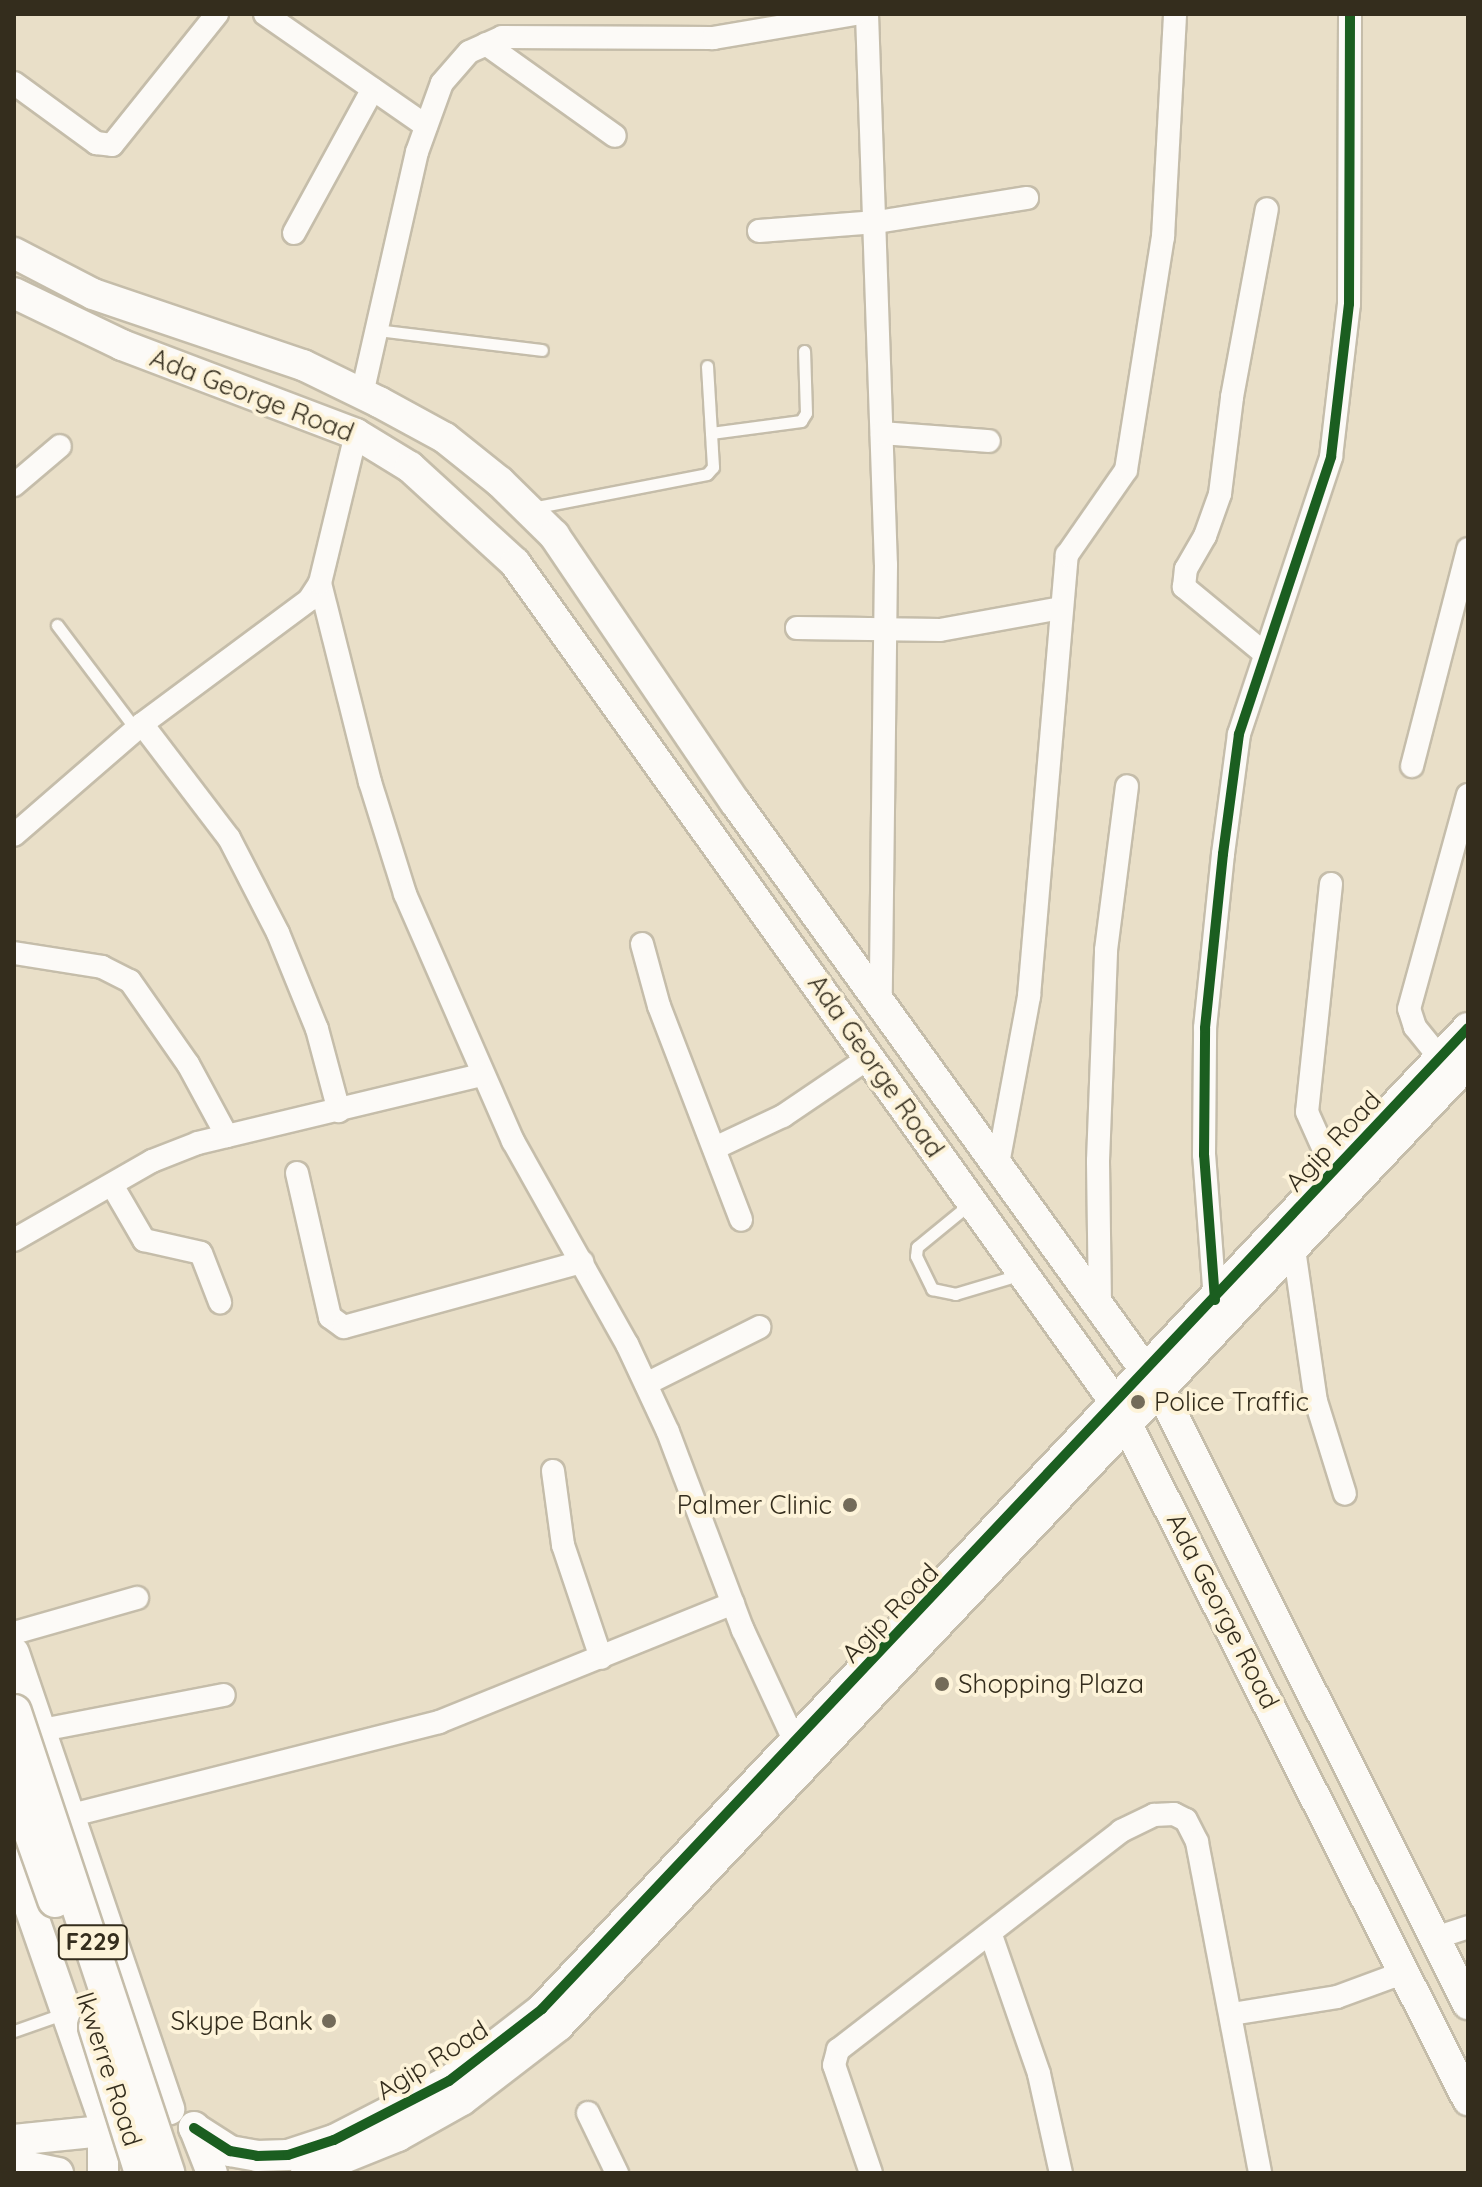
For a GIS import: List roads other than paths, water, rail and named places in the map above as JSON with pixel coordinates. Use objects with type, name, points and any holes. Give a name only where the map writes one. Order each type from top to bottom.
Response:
[{"type":"main road","name":"Ada George Road","points":[[14,253],[93,294],[303,365],[445,438],[528,509],[562,547],[735,802],[1155,1381],[1468,2004]]},
{"type":"main road","name":"Ada George Road","points":[[14,293],[122,345],[356,434],[410,467],[515,563],[1123,1416],[1468,2100]]},
{"type":"main road","name":"Agip Road","points":[[297,2164],[398,2136],[462,2100],[558,2026],[1155,1381],[1294,1249],[1454,1061],[1468,1028]]},
{"type":"main road","name":"Agip Road","points":[[1155,1381],[1215,1300],[1334,1172],[1454,1061]]},
{"type":"main road","name":"Agip Road","points":[[297,2164],[387,2115],[499,2046],[580,1972],[796,1744],[1123,1416]]},
{"type":"main road","points":[[14,1653],[28,1721],[72,1815],[169,2109]]},
{"type":"main road","name":"Ikwerre Road","points":[[28,1721],[167,2173]]},
{"type":"main road","name":"Ikwerre Road","points":[[14,1784],[142,2173]]},
{"type":"main road","points":[[14,1862],[105,2128],[103,2173]]},
{"type":"main road","points":[[26,2138],[69,2114],[86,2074]]},
{"type":"main road","points":[[26,2138],[105,2128],[136,2106],[169,2109],[230,2151],[297,2164]]},
{"type":"main road","points":[[194,2128],[212,2173]]},
{"type":"main road","points":[[14,2164],[58,2173]]},
{"type":"street","points":[[14,83],[96,143],[112,145],[217,14]]},
{"type":"street","points":[[265,14],[426,126]]},
{"type":"street","points":[[362,394],[426,126],[442,83],[469,52],[502,37],[539,34],[713,38],[855,14]]},
{"type":"street","points":[[867,14],[877,222],[885,632],[881,1003]]},
{"type":"street","points":[[998,1164],[1029,996],[1067,555],[1126,470],[1163,237],[1175,14]]},
{"type":"street","points":[[1215,1300],[1204,1155],[1205,1028],[1239,734],[1264,653],[1296,574],[1331,457],[1349,304],[1350,14]]},
{"type":"street","points":[[486,44],[615,136]]},
{"type":"street","points":[[294,233],[373,89]]},
{"type":"street","points":[[759,231],[877,222],[1027,198]]},
{"type":"street","points":[[1264,653],[1184,587],[1186,569],[1205,536],[1220,494],[1232,397],[1267,209]]},
{"type":"street","points":[[882,433],[989,441]]},
{"type":"street","points":[[14,835],[139,727],[309,600],[320,583],[356,434]]},
{"type":"street","points":[[14,485],[60,446]]},
{"type":"street","points":[[1412,766],[1468,549]]},
{"type":"street","points":[[320,583],[370,782],[405,894],[482,1075],[646,1384],[733,1603],[796,1744]]},
{"type":"street","points":[[797,628],[885,632],[991,624],[1061,608]]},
{"type":"street","points":[[139,727],[229,838],[278,933],[317,1029],[339,1111]]},
{"type":"street","points":[[1100,1305],[1101,1028],[1106,950],[1127,786]]},
{"type":"street","points":[[1454,1061],[1415,1027],[1409,1009],[1412,987],[1468,795]]},
{"type":"street","points":[[1331,884],[1307,1112],[1334,1172]]},
{"type":"street","points":[[642,944],[692,1097],[717,1147],[741,1220]]},
{"type":"street","points":[[14,953],[102,967],[130,981],[188,1064],[227,1136]]},
{"type":"street","points":[[717,1147],[783,1116],[870,1057]]},
{"type":"street","points":[[14,1240],[152,1161],[227,1136],[482,1075]]},
{"type":"street","points":[[297,1173],[330,1317],[344,1327],[582,1262]]},
{"type":"street","points":[[112,1185],[144,1240],[201,1253],[220,1302]]},
{"type":"street","points":[[1294,1249],[1316,1401],[1345,1494]]},
{"type":"street","points":[[646,1384],[760,1327]]},
{"type":"street","points":[[553,1471],[563,1545],[601,1658]]},
{"type":"street","points":[[14,1633],[137,1598]]},
{"type":"street","points":[[72,1815],[439,1722],[733,1603]]},
{"type":"street","points":[[28,1721],[224,1695]]},
{"type":"street","points":[[871,2173],[834,2065],[838,2050],[991,1935],[1121,1831],[1154,1815],[1174,1814],[1186,1820],[1197,1842],[1260,2173]]},
{"type":"street","points":[[1435,1938],[1468,1927]]},
{"type":"street","points":[[991,1935],[1039,2074],[1061,2173]]},
{"type":"street","points":[[1232,2014],[1337,1997],[1405,1972]]},
{"type":"street","points":[[588,2113],[617,2173]]},
{"type":"lane","points":[[377,330],[542,350]]},
{"type":"lane","points":[[711,433],[801,421],[806,413],[804,351]]},
{"type":"lane","points":[[528,509],[707,474],[713,467],[707,366]]},
{"type":"lane","points":[[57,625],[139,727]]},
{"type":"lane","points":[[972,1201],[917,1247],[916,1256],[932,1289],[955,1294],[1023,1274]]},
{"type":"lane","points":[[14,2031],[66,2013]]},
{"type":"place","name":"Police Traffic","points":[[1138,1402]]},
{"type":"place","name":"Palmer Clinic","points":[[850,1505]]},
{"type":"place","name":"Shopping Plaza","points":[[942,1684]]},
{"type":"place","name":"Skype Bank","points":[[329,2021]]}]
